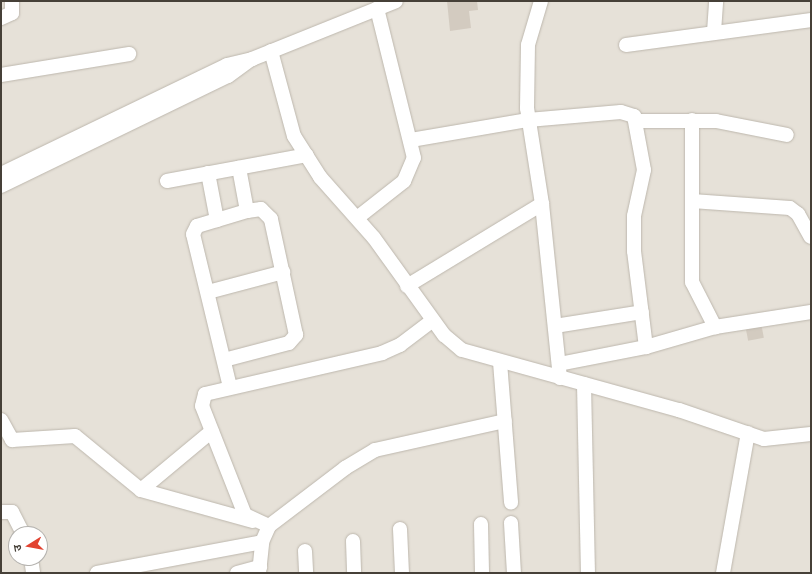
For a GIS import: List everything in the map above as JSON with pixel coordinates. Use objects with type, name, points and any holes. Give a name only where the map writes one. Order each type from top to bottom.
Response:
[{"type":"street","points":[[1,18],[12,13],[12,1]]},
{"type":"street","points":[[1,174],[227,64],[252,59],[271,52],[396,1]]},
{"type":"street","points":[[541,1],[528,45],[528,120],[542,204],[560,371]]},
{"type":"street","points":[[714,32],[716,1]]},
{"type":"street","points":[[357,218],[410,175],[414,158],[411,140],[377,8]]},
{"type":"street","points":[[626,45],[811,20]]},
{"type":"street","points":[[271,52],[294,136],[433,320],[462,350],[500,362],[560,371],[584,384],[748,433],[782,440],[811,434]]},
{"type":"street","points":[[1,75],[129,54]]},
{"type":"street","points":[[1,186],[228,76],[252,59]]},
{"type":"street","points":[[411,140],[528,120],[627,111],[637,121],[644,176],[634,216],[634,251],[646,347]]},
{"type":"street","points":[[637,121],[692,120],[744,125],[787,135]]},
{"type":"street","points":[[692,120],[692,282],[715,327]]},
{"type":"street","points":[[167,181],[307,155]]},
{"type":"street","points":[[239,168],[247,211]]},
{"type":"street","points":[[208,173],[217,220]]},
{"type":"street","points":[[692,201],[790,208],[798,214],[811,237]]},
{"type":"street","points":[[407,286],[542,204]]},
{"type":"street","points":[[224,360],[294,339],[296,332],[268,213],[261,209],[247,211],[217,220],[194,230],[230,387]]},
{"type":"street","points":[[208,292],[283,272]]},
{"type":"street","points":[[555,326],[642,312]]},
{"type":"street","points":[[560,371],[715,327],[811,312]]},
{"type":"street","points":[[253,522],[245,515],[202,406],[204,398],[209,392],[382,353],[433,320]]},
{"type":"street","points":[[500,362],[511,503]]},
{"type":"street","points":[[584,384],[588,573]]},
{"type":"street","points":[[1,420],[6,440],[75,436],[141,490],[270,526]]},
{"type":"street","points":[[237,573],[260,570],[262,542],[270,526],[345,468],[374,450],[505,421]]},
{"type":"street","points":[[141,490],[212,431]]},
{"type":"street","points":[[723,573],[748,433]]},
{"type":"street","points":[[1,512],[12,512],[19,526]]},
{"type":"street","points":[[511,523],[514,573]]},
{"type":"street","points":[[481,524],[482,573]]},
{"type":"street","points":[[400,529],[402,573]]},
{"type":"street","points":[[353,541],[354,573]]},
{"type":"street","points":[[97,573],[262,542]]},
{"type":"street","points":[[305,551],[306,573]]},
{"type":"shaded area","points":[[1,1],[811,1],[811,573],[1,573]]},
{"type":"building","points":[[447,1],[477,1],[478,10],[469,11],[471,28],[450,31]]},
{"type":"building","points":[[761,323],[764,338],[748,341],[745,326]]}]
